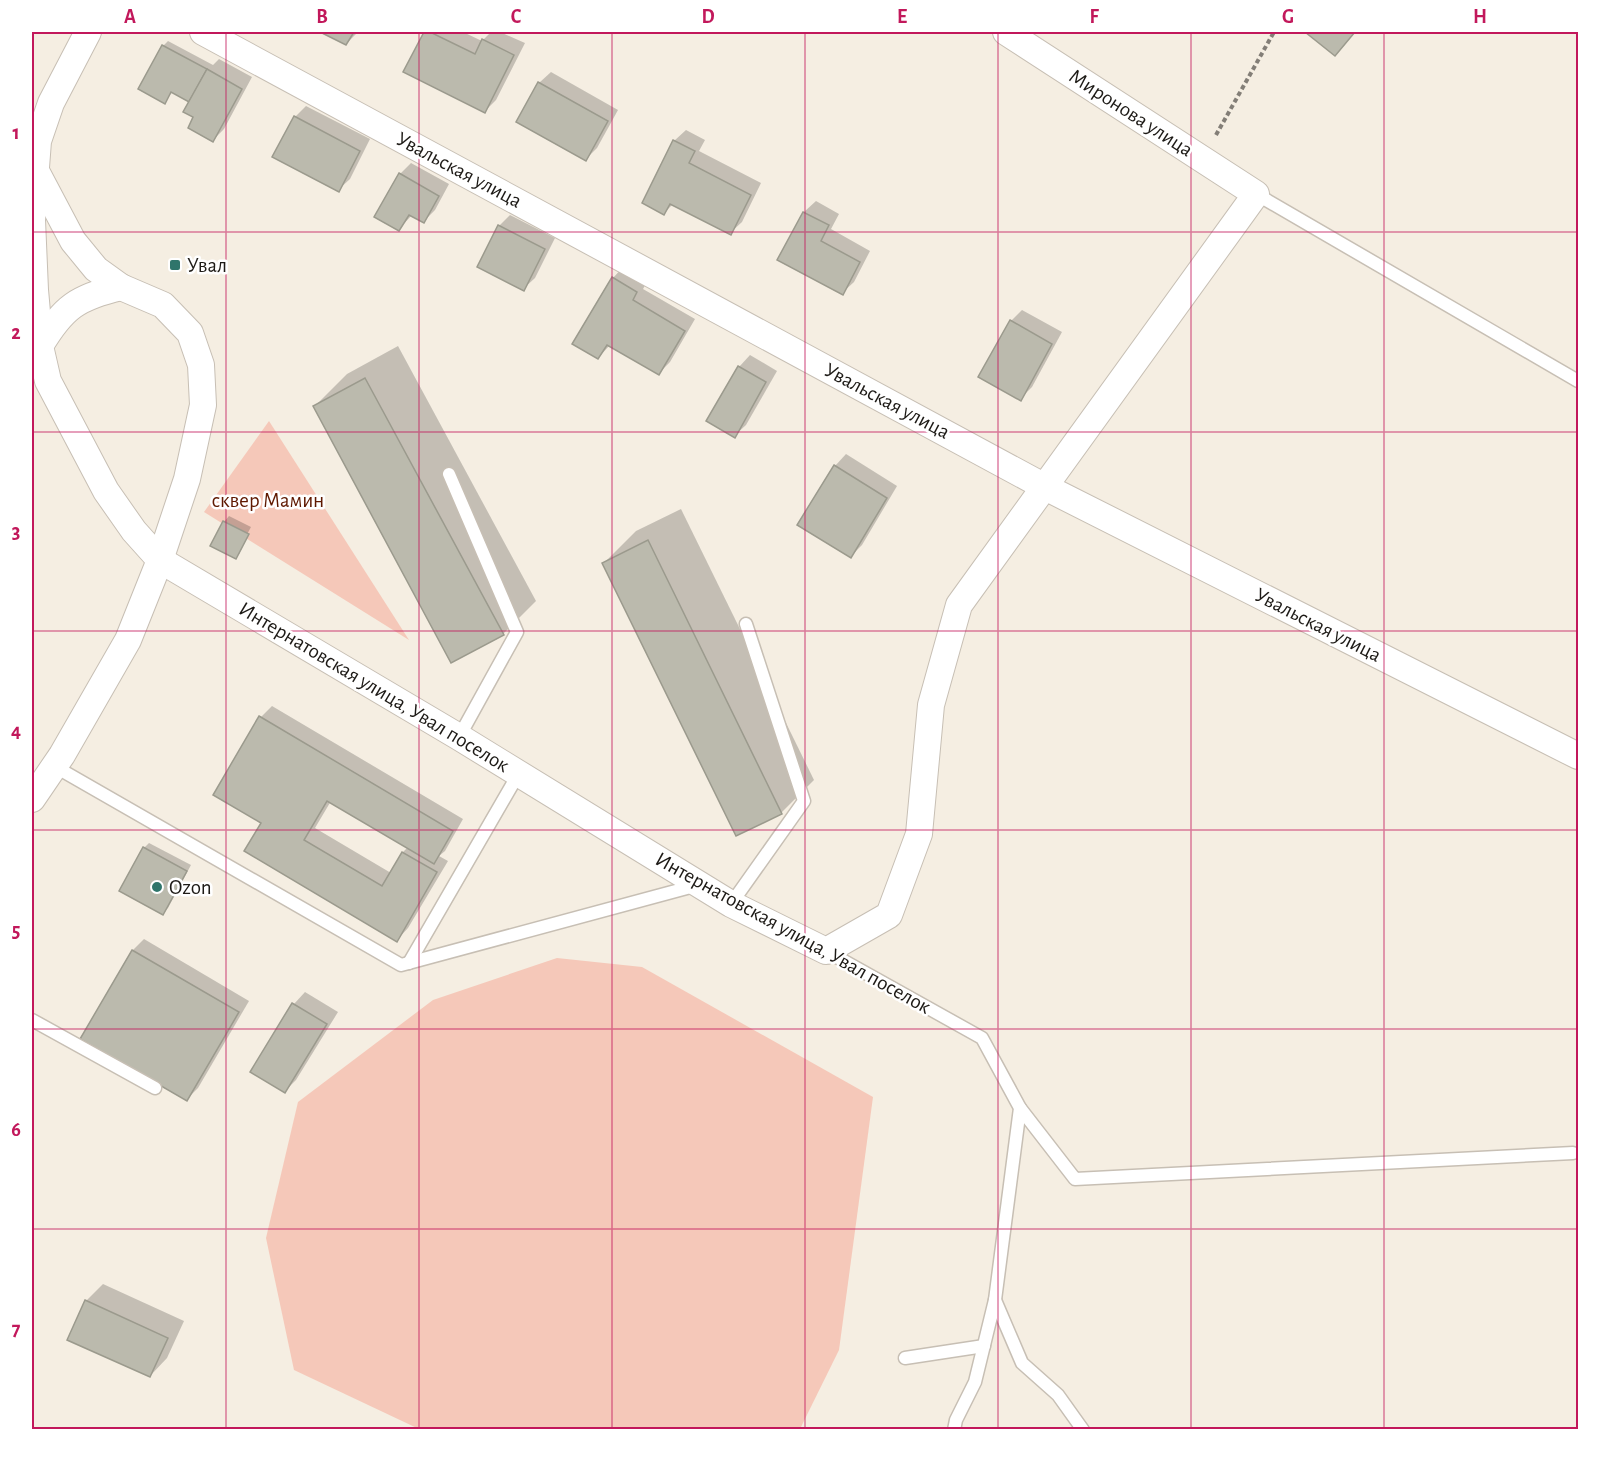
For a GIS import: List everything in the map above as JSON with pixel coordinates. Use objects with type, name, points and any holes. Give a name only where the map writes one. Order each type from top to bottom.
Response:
[{"type":"street","name":"Интернатовская улица, Увал поселок","points":[[88,32],[51,103],[38,141],[32,220],[40,346],[48,381],[106,491],[134,531],[160,560],[519,773],[731,904],[826,951]]},
{"type":"street","name":"Увальская улица","points":[[203,32],[1045,487],[1578,756]]},
{"type":"street","name":"Миронова улица","points":[[1006,32],[1256,194]]},
{"type":"street","points":[[32,799],[128,640],[160,560],[187,479],[203,405],[201,365],[190,333],[163,305],[122,287],[96,269],[73,242],[36,170]]},
{"type":"street","points":[[826,951],[890,915],[919,834],[931,705],[959,606],[1256,194]]},
{"type":"street","points":[[40,346],[54,323],[69,307],[93,294],[122,287]]},
{"type":"lane","points":[[1256,194],[1578,381]]},
{"type":"lane","points":[[449,474],[517,632],[459,737]]},
{"type":"lane","points":[[731,904],[804,801],[746,624]]},
{"type":"lane","points":[[54,766],[401,965],[699,885]]},
{"type":"lane","points":[[409,963],[519,773]]},
{"type":"lane","name":"Интернатовская улица, Увал поселок","points":[[826,951],[982,1038],[1020,1108],[1075,1179],[1573,1153]]},
{"type":"lane","points":[[32,1020],[155,1088]]},
{"type":"lane","points":[[954,1430],[956,1420],[975,1382],[995,1300],[1020,1108]]},
{"type":"lane","points":[[995,1300],[1022,1363],[1058,1395],[1083,1430]]},
{"type":"lane","points":[[905,1358],[984,1346]]},
{"type":"path","points":[[1203,160],[1274,32]]},
{"type":"green space","name":"сквер Мамин","points":[[269,421],[409,640],[204,512]]},
{"type":"green space","points":[[557,958],[642,967],[873,1097],[839,1350],[800,1429],[419,1429],[294,1370],[266,1238],[298,1102],[433,1000]]},
{"type":"building","points":[[320,32],[354,32],[346,45]]},
{"type":"building","points":[[424,32],[430,32],[475,54],[482,39],[514,55],[485,113],[403,72]]},
{"type":"building","points":[[1305,32],[1355,32],[1335,56]]},
{"type":"building","points":[[162,45],[207,69],[189,102],[171,92],[165,104],[138,89]]},
{"type":"building","points":[[207,69],[242,89],[213,142],[188,128],[193,117],[183,112]]},
{"type":"building","points":[[538,82],[608,121],[586,161],[516,122]]},
{"type":"building","points":[[294,116],[360,151],[339,192],[272,157]]},
{"type":"building","points":[[673,140],[695,151],[689,163],[751,195],[731,235],[670,204],[664,215],[642,203]]},
{"type":"building","points":[[399,173],[439,196],[424,223],[409,215],[399,231],[374,217]]},
{"type":"building","points":[[803,212],[829,225],[821,241],[860,262],[843,295],[777,260]]},
{"type":"building","points":[[498,225],[545,249],[524,291],[477,267]]},
{"type":"building","points":[[612,277],[637,292],[633,300],[685,331],[659,375],[607,345],[598,359],[572,344]]},
{"type":"building","points":[[1010,320],[1052,344],[1021,401],[978,377]]},
{"type":"building","points":[[738,366],[766,382],[735,438],[706,421]]},
{"type":"building","points":[[365,378],[504,635],[451,663],[313,406]]},
{"type":"building","points":[[834,465],[887,498],[851,558],[797,525]]},
{"type":"building","points":[[223,521],[249,534],[236,559],[210,546]]},
{"type":"building","points":[[648,540],[782,814],[736,836],[602,563]]},
{"type":"building","points":[[259,716],[453,831],[434,864],[327,801],[304,840],[382,886],[402,852],[437,872],[397,942],[244,851],[261,823],[213,795]]},
{"type":"building","points":[[143,847],[187,871],[163,915],[119,891]]},
{"type":"building","points":[[132,950],[239,1012],[187,1101],[80,1039]]},
{"type":"building","points":[[292,1003],[327,1024],[285,1093],[250,1072]]},
{"type":"building","points":[[85,1300],[168,1338],[150,1377],[67,1340]]},
{"type":"place","name":"Увал","points":[[175,265]]},
{"type":"place","name":"Ozon","points":[[157,887]]}]
